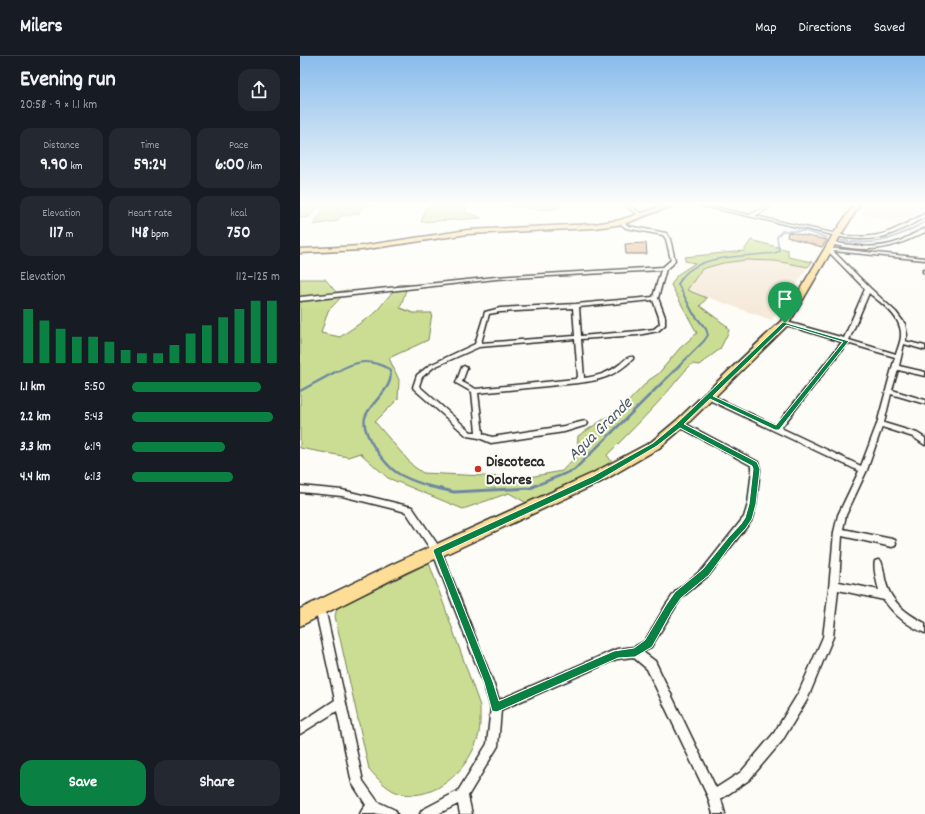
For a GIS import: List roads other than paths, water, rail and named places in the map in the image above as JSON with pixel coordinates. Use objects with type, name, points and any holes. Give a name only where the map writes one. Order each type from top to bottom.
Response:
[{"type":"main road","points":[[300,251],[361,248],[412,240]]},
{"type":"main road","points":[[300,618],[437,551],[596,478],[655,445],[680,424],[785,323],[834,240]]},
{"type":"street","points":[[300,299],[496,278],[664,268],[673,260],[668,240]]},
{"type":"street","points":[[714,796],[745,776],[778,737],[803,696],[828,637],[838,532],[842,515],[863,470],[880,424],[904,335],[902,324],[894,314],[868,289],[834,240]]},
{"type":"street","points":[[835,240],[862,248],[887,247],[906,240]]},
{"type":"street","points":[[836,240],[925,259]]},
{"type":"street","points":[[585,423],[491,440],[480,435],[469,434],[416,387],[418,376],[432,366],[478,345],[638,333],[656,330],[663,324],[655,298],[664,268]]},
{"type":"street","points":[[777,429],[846,341],[868,289]]},
{"type":"street","points":[[478,345],[487,313],[500,310],[576,306],[655,298]]},
{"type":"street","points":[[576,306],[581,378],[577,381]]},
{"type":"street","points":[[785,323],[898,356]]},
{"type":"street","points":[[902,342],[925,348]]},
{"type":"street","points":[[464,368],[460,383],[475,391],[603,378],[620,368],[631,358]]},
{"type":"street","points":[[895,367],[925,374]]},
{"type":"street","points":[[475,391],[480,435]]},
{"type":"street","points":[[888,391],[925,402]]},
{"type":"street","points":[[709,396],[863,470]]},
{"type":"street","points":[[496,707],[617,654],[635,652],[648,644],[678,595],[706,572],[748,519],[752,504],[756,469],[755,464],[680,424]]},
{"type":"street","points":[[880,424],[915,435],[925,442]]},
{"type":"street","points":[[300,489],[342,493],[409,509],[437,551],[488,682],[496,707],[492,746],[462,795],[427,814]]},
{"type":"street","points":[[838,532],[892,543]]},
{"type":"street","points":[[878,564],[881,582],[887,596],[900,614],[925,628]]},
{"type":"street","points":[[834,585],[887,596]]},
{"type":"street","points":[[320,608],[358,783],[370,810],[391,814]]},
{"type":"street","points":[[635,652],[651,665],[714,796],[719,814]]},
{"type":"street","points":[[300,729],[340,703]]},
{"type":"street","points":[[462,795],[466,814]]},
{"type":"waterway","name":"Agua Grande","points":[[682,278],[689,271],[711,260],[775,253],[779,251],[777,240]]},
{"type":"waterway","points":[[840,240],[863,243],[881,240]]},
{"type":"waterway","name":"Agua Grande","points":[[674,371],[704,341],[708,335],[706,329],[693,313],[678,284],[682,278]]},
{"type":"waterway","name":"Agua Grande","points":[[336,372],[349,365],[362,362],[375,363],[389,369],[390,372]]},
{"type":"waterway","name":"Agua Grande","points":[[300,391],[337,371]]},
{"type":"waterway","name":"Agua Grande","points":[[390,371],[391,377],[389,383],[366,415],[365,422],[369,439],[387,464],[399,474],[429,486]]},
{"type":"waterway","name":"Agua Grande","points":[[532,487],[574,470],[674,371]]},
{"type":"waterway","name":"Agua Grande","points":[[429,486],[454,492],[531,488],[535,486]]},
{"type":"place","name":"Discoteca Dolores","points":[[478,469]]}]
